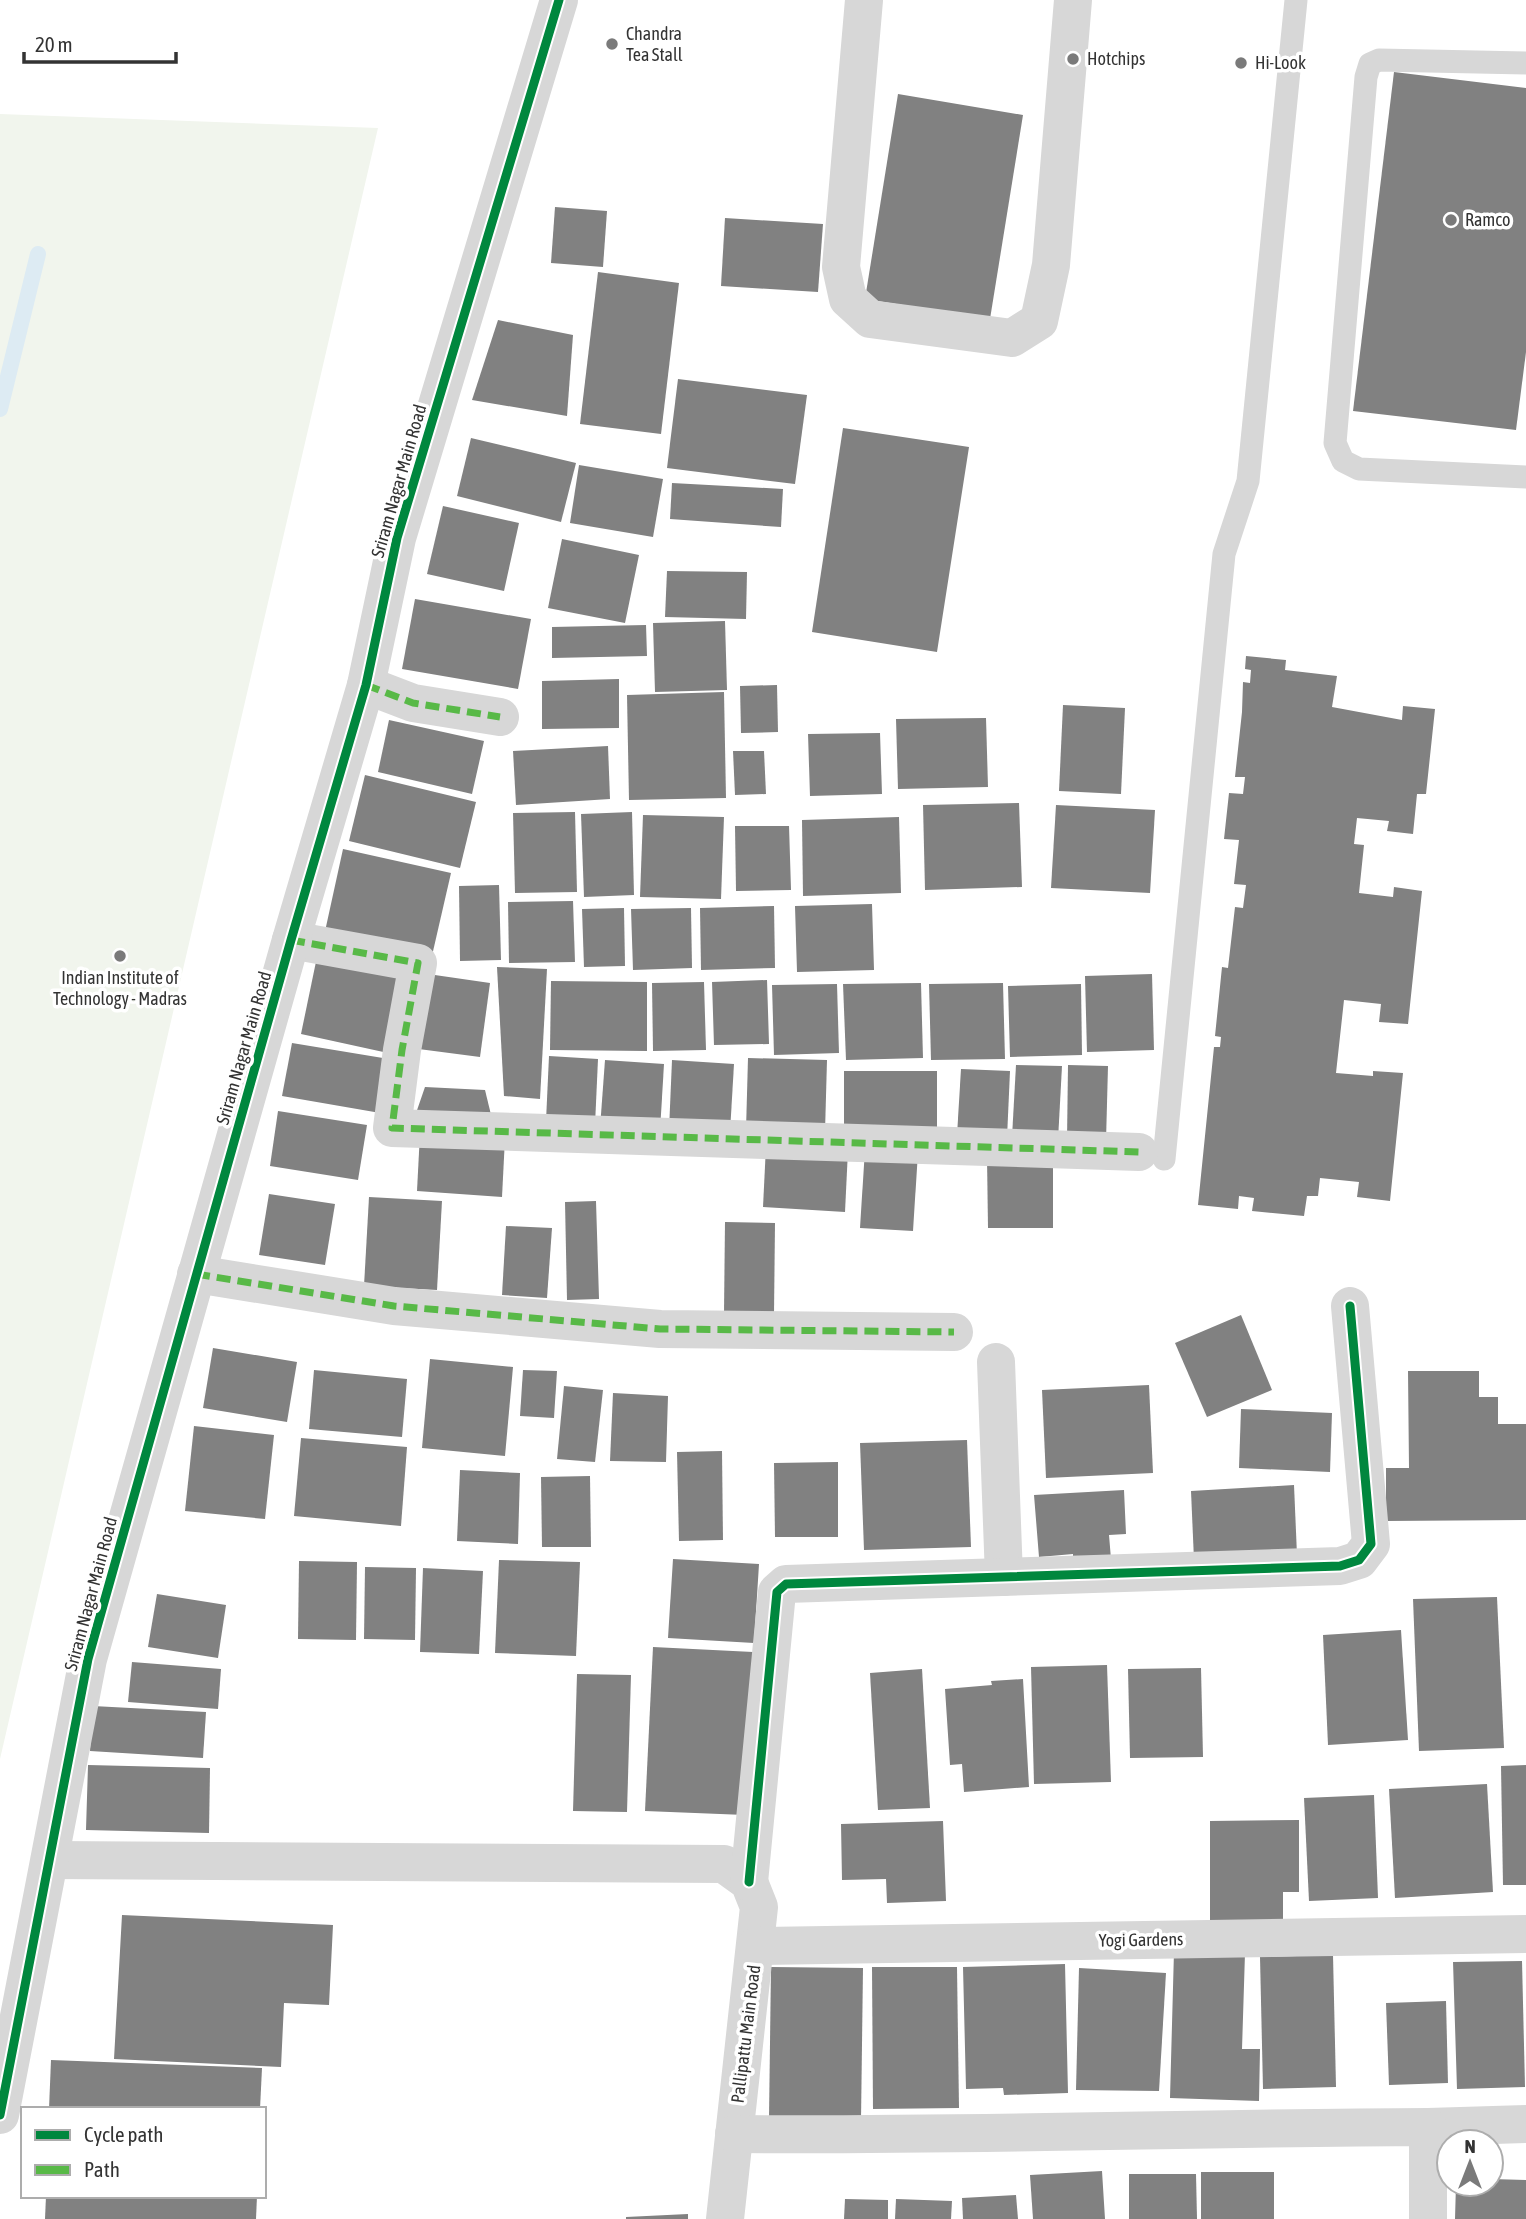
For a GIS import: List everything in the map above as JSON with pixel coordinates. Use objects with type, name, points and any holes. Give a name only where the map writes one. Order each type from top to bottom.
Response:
[{"type":"street","name":"Sriram Nagar Main Road","points":[[0,2115],[88,1659],[291,940],[366,685],[397,538],[559,0]]},
{"type":"street","points":[[864,0],[841,267],[848,299],[870,319],[1012,338],[1038,321],[1051,265],[1073,0]]},
{"type":"street","points":[[366,685],[413,703],[500,717]]},
{"type":"street","points":[[291,940],[418,963],[402,1050],[392,1128],[1152,1156]]},
{"type":"street","points":[[196,1274],[394,1306],[660,1329],[954,1332]]},
{"type":"street","points":[[50,1860],[737,1873],[777,1592],[786,1584],[1340,1566],[1359,1560],[1371,1544],[1350,1306]]},
{"type":"street","points":[[996,1362],[1004,1577]]},
{"type":"street","name":"Pallipattu Main Road","points":[[725,2219],[760,1907],[737,1873]]},
{"type":"street","name":"Yogi Gardens","points":[[756,1945],[1526,1934]]},
{"type":"street","points":[[734,2134],[900,2136],[1526,2124]]},
{"type":"street","points":[[1428,2127],[1428,2219]]},
{"type":"lane","points":[[1152,1156],[1224,554],[1248,481],[1296,0]]},
{"type":"lane","points":[[1526,62],[1379,60],[1370,64],[1366,77],[1335,443],[1343,461],[1359,469],[1526,477]]},
{"type":"shaded area","name":"Indian Institute of Technology - Madras","points":[[0,114],[378,128],[0,1759]]},
{"type":"building","name":"Ramco","points":[[1394,72],[1526,88],[1526,352],[1516,430],[1353,411]]},
{"type":"building","points":[[898,94],[1023,115],[990,319],[865,299]]},
{"type":"building","points":[[555,207],[607,211],[603,267],[551,263]]},
{"type":"building","points":[[725,218],[823,224],[818,292],[721,286]]},
{"type":"building","points":[[598,272],[679,283],[661,434],[580,424]]},
{"type":"building","points":[[498,320],[573,335],[567,416],[472,400]]},
{"type":"building","points":[[678,379],[807,395],[795,484],[667,468]]},
{"type":"building","points":[[843,428],[969,447],[937,652],[812,632]]},
{"type":"building","points":[[471,438],[576,463],[561,522],[457,496]]},
{"type":"building","points":[[579,465],[663,479],[653,537],[570,523]]},
{"type":"building","points":[[672,483],[783,489],[781,527],[670,519]]},
{"type":"building","points":[[443,506],[519,523],[504,591],[427,574]]},
{"type":"building","points":[[562,539],[639,555],[625,623],[548,608]]},
{"type":"building","points":[[667,571],[747,572],[746,619],[665,617]]},
{"type":"building","points":[[415,599],[531,619],[518,689],[402,669]]},
{"type":"building","points":[[725,621],[727,690],[655,692],[653,623]]},
{"type":"building","points":[[646,625],[647,656],[552,658],[552,627]]},
{"type":"building","points":[[1246,656],[1286,660],[1285,670],[1337,676],[1332,707],[1402,720],[1403,706],[1435,709],[1426,794],[1417,794],[1413,834],[1387,831],[1389,821],[1357,818],[1354,844],[1364,845],[1359,893],[1393,897],[1394,887],[1422,891],[1408,1024],[1379,1022],[1381,1004],[1344,1000],[1336,1073],[1373,1076],[1373,1071],[1403,1073],[1390,1201],[1357,1197],[1359,1182],[1320,1178],[1318,1196],[1307,1196],[1304,1216],[1252,1211],[1254,1198],[1239,1196],[1238,1209],[1198,1205],[1214,1047],[1220,1047],[1221,1037],[1215,1036],[1222,967],[1228,968],[1235,907],[1243,908],[1246,885],[1234,884],[1239,840],[1224,839],[1229,793],[1243,794],[1245,777],[1235,777],[1243,682],[1250,683],[1251,670],[1245,669]]},
{"type":"building","points":[[619,679],[619,728],[542,729],[542,681]]},
{"type":"building","points":[[777,685],[778,732],[741,733],[740,686]]},
{"type":"building","points":[[724,692],[726,798],[629,800],[627,695]]},
{"type":"building","points":[[1063,705],[1125,708],[1121,794],[1059,791]]},
{"type":"building","points":[[986,718],[988,787],[898,789],[896,719]]},
{"type":"building","points":[[389,720],[484,741],[472,794],[378,772]]},
{"type":"building","points":[[880,733],[882,794],[810,796],[808,734]]},
{"type":"building","points":[[608,746],[610,799],[516,805],[513,751]]},
{"type":"building","points":[[733,751],[764,751],[766,794],[735,795]]},
{"type":"building","points":[[365,775],[476,802],[460,868],[349,841]]},
{"type":"building","points":[[1019,803],[1022,887],[925,890],[923,805]]},
{"type":"building","points":[[1056,805],[1155,810],[1150,893],[1051,888]]},
{"type":"building","points":[[575,812],[577,892],[515,893],[513,813]]},
{"type":"building","points":[[632,812],[634,895],[584,897],[581,814]]},
{"type":"building","points":[[643,815],[724,817],[721,899],[640,897]]},
{"type":"building","points":[[899,817],[901,893],[803,896],[802,820]]},
{"type":"building","points":[[735,826],[789,826],[791,890],[736,891]]},
{"type":"building","points":[[343,849],[451,873],[431,960],[324,936]]},
{"type":"building","points":[[499,885],[501,960],[460,961],[459,886]]},
{"type":"building","points":[[573,901],[575,962],[509,963],[508,902]]},
{"type":"building","points":[[872,904],[874,970],[797,972],[795,906]]},
{"type":"building","points":[[774,906],[775,968],[701,970],[700,908]]},
{"type":"building","points":[[624,908],[625,966],[584,967],[582,909]]},
{"type":"building","points":[[691,908],[692,968],[633,970],[631,909]]},
{"type":"building","points":[[318,952],[406,970],[388,1053],[301,1034]]},
{"type":"building","points":[[497,967],[547,969],[540,1099],[504,1096]]},
{"type":"building","points":[[421,973],[490,983],[480,1057],[411,1048]]},
{"type":"building","points":[[1152,974],[1154,1050],[1087,1052],[1085,976]]},
{"type":"building","points":[[767,980],[769,1044],[714,1045],[712,982]]},
{"type":"building","points":[[551,981],[647,982],[647,1051],[550,1050]]},
{"type":"building","points":[[704,982],[706,1050],[653,1051],[652,983]]},
{"type":"building","points":[[921,983],[923,1058],[846,1060],[843,984]]},
{"type":"building","points":[[1003,983],[1005,1059],[931,1060],[929,984]]},
{"type":"building","points":[[837,984],[839,1053],[774,1055],[772,985]]},
{"type":"building","points":[[1081,984],[1082,1055],[1010,1057],[1008,986]]},
{"type":"building","points":[[292,1043],[395,1060],[386,1114],[282,1096]]},
{"type":"building","points":[[549,1056],[598,1059],[595,1125],[546,1121]]},
{"type":"building","points":[[748,1058],[827,1060],[825,1132],[746,1130]]},
{"type":"building","points":[[605,1060],[664,1064],[660,1131],[600,1128]]},
{"type":"building","points":[[672,1060],[734,1064],[730,1132],[669,1130]]},
{"type":"building","points":[[1016,1065],[1062,1066],[1058,1140],[1012,1137]]},
{"type":"building","points":[[1068,1065],[1108,1066],[1106,1141],[1067,1140]]},
{"type":"building","points":[[961,1069],[1010,1071],[1007,1138],[957,1135]]},
{"type":"building","points":[[844,1071],[937,1071],[937,1133],[844,1134]]},
{"type":"building","points":[[425,1087],[485,1090],[493,1123],[415,1116]]},
{"type":"building","points":[[278,1111],[367,1125],[358,1180],[270,1166]]},
{"type":"building","points":[[420,1133],[505,1138],[502,1197],[417,1191]]},
{"type":"building","points":[[766,1146],[848,1150],[845,1212],[763,1207]]},
{"type":"building","points":[[865,1149],[918,1152],[913,1231],[860,1228]]},
{"type":"building","points":[[987,1157],[1053,1157],[1053,1228],[988,1228]]},
{"type":"building","points":[[269,1194],[335,1204],[325,1265],[259,1255]]},
{"type":"building","points":[[369,1197],[442,1201],[437,1290],[364,1286]]},
{"type":"building","points":[[596,1201],[599,1299],[567,1300],[565,1202]]},
{"type":"building","points":[[725,1222],[775,1223],[774,1314],[724,1313]]},
{"type":"building","points":[[506,1226],[552,1228],[547,1298],[502,1295]]},
{"type":"building","points":[[1241,1315],[1272,1390],[1207,1417],[1175,1343]]},
{"type":"building","points":[[213,1348],[297,1362],[287,1422],[203,1408]]},
{"type":"building","points":[[430,1359],[513,1367],[505,1456],[422,1448]]},
{"type":"building","points":[[314,1370],[407,1379],[402,1437],[309,1429]]},
{"type":"building","points":[[523,1370],[557,1371],[554,1418],[520,1416]]},
{"type":"building","points":[[1408,1371],[1479,1371],[1479,1397],[1498,1397],[1498,1424],[1526,1424],[1526,1520],[1386,1521],[1386,1468],[1409,1468]]},
{"type":"building","points":[[1149,1385],[1153,1473],[1046,1478],[1042,1390]]},
{"type":"building","points":[[564,1386],[603,1390],[595,1462],[557,1459]]},
{"type":"building","points":[[613,1393],[668,1396],[666,1462],[610,1461]]},
{"type":"building","points":[[1241,1409],[1332,1413],[1330,1472],[1239,1468]]},
{"type":"building","points":[[194,1426],[274,1435],[265,1519],[185,1511]]},
{"type":"building","points":[[301,1438],[407,1447],[401,1526],[294,1516]]},
{"type":"building","points":[[967,1440],[971,1547],[864,1550],[860,1443]]},
{"type":"building","points":[[722,1451],[723,1540],[679,1541],[677,1452]]},
{"type":"building","points":[[838,1462],[838,1537],[775,1537],[774,1463]]},
{"type":"building","points":[[460,1470],[520,1473],[518,1544],[457,1541]]},
{"type":"building","points":[[590,1476],[591,1547],[542,1547],[541,1477]]},
{"type":"building","points":[[1294,1485],[1297,1555],[1194,1560],[1191,1491]]},
{"type":"building","points":[[1124,1490],[1126,1534],[1109,1535],[1111,1559],[1073,1561],[1073,1554],[1039,1557],[1034,1495]]},
{"type":"building","points":[[673,1559],[759,1564],[754,1643],[668,1638]]},
{"type":"building","points":[[499,1560],[580,1562],[576,1656],[495,1653]]},
{"type":"building","points":[[299,1561],[357,1562],[356,1640],[298,1639]]},
{"type":"building","points":[[365,1567],[416,1568],[415,1640],[364,1639]]},
{"type":"building","points":[[423,1568],[483,1571],[479,1654],[420,1652]]},
{"type":"building","points":[[157,1594],[226,1605],[218,1658],[148,1647]]},
{"type":"building","points":[[1497,1597],[1504,1748],[1419,1751],[1413,1599]]},
{"type":"building","points":[[1401,1630],[1408,1740],[1328,1745],[1323,1635]]},
{"type":"building","points":[[653,1647],[753,1652],[745,1815],[645,1811]]},
{"type":"building","points":[[132,1662],[221,1669],[218,1709],[128,1702]]},
{"type":"building","points":[[1107,1665],[1111,1782],[1034,1784],[1031,1667]]},
{"type":"building","points":[[1201,1668],[1203,1757],[1130,1758],[1128,1669]]},
{"type":"building","points":[[922,1669],[930,1808],[878,1810],[870,1673]]},
{"type":"building","points":[[577,1674],[631,1675],[627,1812],[573,1811]]},
{"type":"building","points":[[1023,1679],[1029,1787],[964,1792],[962,1764],[950,1765],[945,1689]]},
{"type":"building","points":[[93,1706],[206,1712],[203,1758],[90,1751]]},
{"type":"building","points":[[88,1765],[210,1768],[209,1833],[86,1830]]},
{"type":"building","points":[[1526,1765],[1526,1885],[1503,1885],[1501,1766]]},
{"type":"building","points":[[1487,1784],[1493,1892],[1395,1898],[1389,1789]]},
{"type":"building","points":[[1374,1795],[1378,1898],[1309,1901],[1304,1798]]},
{"type":"building","points":[[1299,1820],[1299,1892],[1283,1892],[1283,1927],[1210,1927],[1210,1821]]},
{"type":"building","points":[[943,1821],[946,1901],[887,1903],[886,1879],[842,1880],[841,1824]]},
{"type":"building","points":[[122,1915],[333,1925],[329,2005],[284,2003],[281,2067],[114,2059]]},
{"type":"building","points":[[1174,1951],[1245,1953],[1242,2049],[1260,2049],[1259,2101],[1170,2098]]},
{"type":"building","points":[[1333,1955],[1336,2087],[1263,2089],[1260,1957]]},
{"type":"building","points":[[1522,1961],[1525,2087],[1457,2089],[1453,1962]]},
{"type":"building","points":[[1065,1964],[1068,2093],[1004,2095],[1003,2088],[966,2089],[963,1967]]},
{"type":"building","points":[[771,1967],[863,1968],[861,2120],[769,2119]]},
{"type":"building","points":[[872,1967],[957,1967],[959,2108],[873,2109]]},
{"type":"building","points":[[1079,1968],[1166,1973],[1159,2091],[1076,2090]]},
{"type":"building","points":[[1446,2001],[1448,2083],[1389,2085],[1386,2003]]},
{"type":"building","points":[[51,2060],[262,2068],[260,2107],[49,2107]]},
{"type":"building","points":[[1102,2171],[1105,2219],[1033,2219],[1030,2175]]},
{"type":"building","points":[[1201,2172],[1274,2172],[1274,2219],[1201,2219]]},
{"type":"building","points":[[1129,2174],[1196,2174],[1197,2219],[1129,2219]]},
{"type":"building","points":[[1505,2179],[1526,2180],[1526,2219],[1455,2219],[1456,2198],[1505,2198]]},
{"type":"building","points":[[1016,2195],[1018,2219],[963,2219],[962,2198]]},
{"type":"building","points":[[46,2198],[257,2198],[256,2219],[45,2219]]},
{"type":"building","points":[[845,2199],[888,2200],[888,2219],[844,2219]]},
{"type":"building","points":[[896,2199],[952,2201],[951,2219],[895,2219]]},
{"type":"building","points":[[688,2214],[688,2219],[626,2219],[626,2217]]},
{"type":"waterway","points":[[0,409],[38,254]]},
{"type":"marked path","points":[[366,685],[413,703],[500,717]]},
{"type":"marked path","points":[[291,940],[418,963],[402,1050],[392,1128],[1139,1152]]},
{"type":"marked path","points":[[196,1274],[394,1306],[660,1329],[954,1332]]},
{"type":"cycle path","points":[[0,2115],[88,1659],[291,940],[366,685],[397,538],[559,0]]},
{"type":"cycle path","points":[[749,1882],[777,1592],[786,1584],[1340,1566],[1359,1560],[1371,1544],[1350,1306]]},
{"type":"place","name":"Chandra Tea Stall","points":[[612,44]]},
{"type":"place","name":"Hotchips","points":[[1073,59]]},
{"type":"place","name":"Hi-Look","points":[[1241,63]]},
{"type":"place","name":"Ramco","points":[[1451,220]]},
{"type":"place","name":"Indian Institute of Technology - Madras","points":[[120,956]]}]
